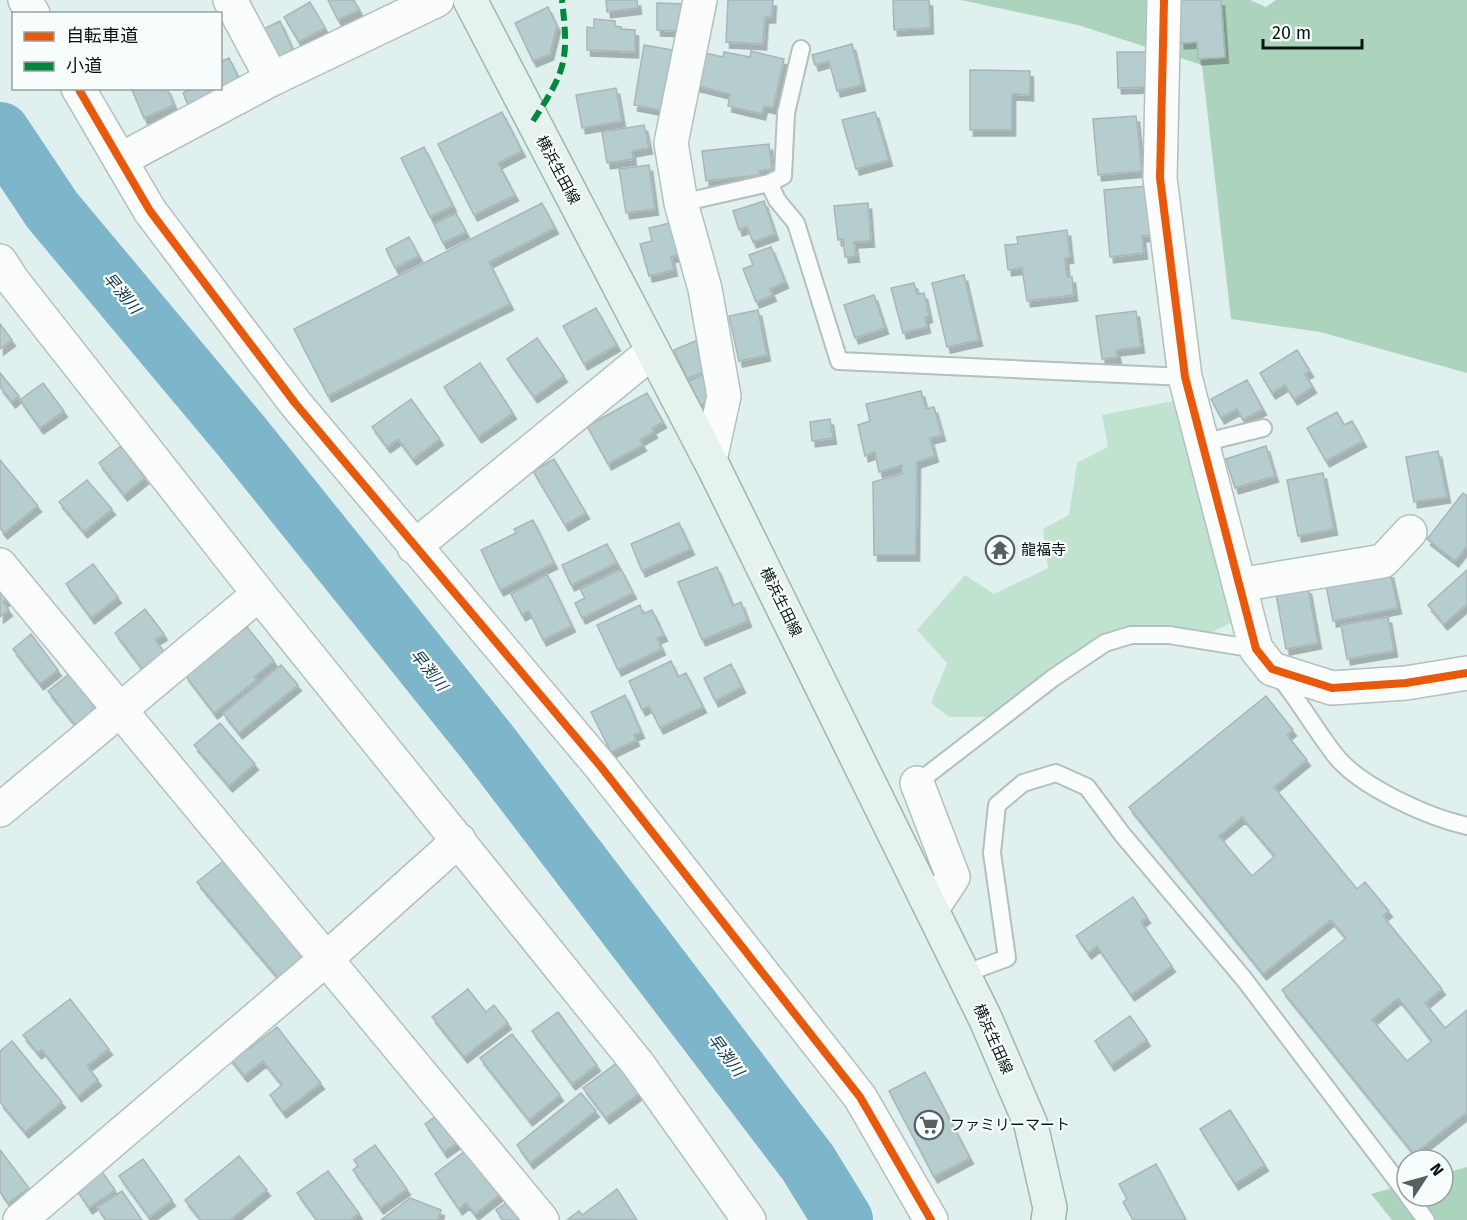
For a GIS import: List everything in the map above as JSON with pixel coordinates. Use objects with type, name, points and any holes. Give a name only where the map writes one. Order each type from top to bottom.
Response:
[{"type":"main road","name":"横浜生田線","points":[[470,0],[710,460],[964,974],[1031,1125],[1050,1209],[1048,1220]]},
{"type":"street","points":[[230,0],[272,79]]},
{"type":"street","points":[[120,159],[272,79],[437,0]]},
{"type":"street","points":[[700,0],[671,143],[681,203],[705,289],[724,396],[710,460]]},
{"type":"street","points":[[1164,0],[1160,178],[1185,377],[1239,585],[1264,659],[1332,688],[1406,683],[1467,673]]},
{"type":"street","points":[[79,90],[150,211],[295,403],[414,547],[601,766],[860,1097],[931,1220]]},
{"type":"street","points":[[4,278],[638,1064],[748,1220]]},
{"type":"street","points":[[414,547],[653,351]]},
{"type":"street","points":[[1239,585],[1383,561],[1410,532]]},
{"type":"street","points":[[0,565],[542,1220]]},
{"type":"street","points":[[0,810],[259,594]]},
{"type":"street","points":[[917,783],[953,876],[932,909]]},
{"type":"street","points":[[20,1220],[326,958],[459,840]]},
{"type":"lane","points":[[681,203],[769,183],[783,176],[786,113],[801,49]]},
{"type":"lane","points":[[769,183],[777,200],[796,223],[839,361],[1185,377]]},
{"type":"lane","points":[[1202,443],[1263,428]]},
{"type":"lane","points":[[917,783],[1053,678],[1105,643],[1131,635],[1169,635],[1264,659],[1337,757],[1383,793],[1450,822],[1467,826]]},
{"type":"lane","points":[[964,974],[1007,958],[992,853],[997,805],[1023,783],[1056,773],[1087,787],[1122,834],[1244,979],[1395,1178]]},
{"type":"green space","points":[[961,0],[1250,0],[1266,7],[1276,0],[1467,0],[1467,373],[1320,332],[1231,319],[1202,65],[1078,25]]},
{"type":"green space","points":[[1178,400],[1233,622],[1208,634],[1130,627],[986,717],[949,717],[931,703],[947,663],[917,630],[965,575],[994,594],[1048,568],[1043,529],[1069,515],[1077,463],[1108,447],[1102,415]]},
{"type":"green space","points":[[1467,1167],[1467,1220],[1392,1220],[1371,1194],[1395,1187],[1395,1208],[1455,1208],[1455,1170]]},
{"type":"building","points":[[328,0],[354,0],[359,10],[338,20]]},
{"type":"building","points":[[606,0],[637,0],[638,8],[607,12]]},
{"type":"building","points":[[728,0],[773,0],[772,17],[765,17],[763,44],[726,42]]},
{"type":"building","points":[[893,0],[929,0],[930,28],[894,30]]},
{"type":"building","points":[[1178,0],[1221,0],[1225,57],[1198,59],[1197,42],[1181,43]]},
{"type":"building","points":[[310,2],[325,28],[299,42],[284,17]]},
{"type":"building","points":[[657,3],[687,4],[682,31],[657,30]]},
{"type":"building","points":[[548,7],[557,26],[550,54],[533,61],[515,23]]},
{"type":"building","points":[[594,19],[615,21],[615,26],[621,29],[635,30],[635,52],[587,50],[587,27],[594,28]]},
{"type":"building","points":[[280,21],[294,52],[275,61],[261,30]]},
{"type":"building","points":[[852,44],[862,85],[837,91],[829,61],[815,65],[812,55]]},
{"type":"building","points":[[644,45],[673,50],[660,110],[634,105]]},
{"type":"building","points":[[751,51],[784,59],[773,108],[764,106],[762,114],[728,106],[730,94],[693,85],[700,52],[723,57],[724,52],[750,57]]},
{"type":"building","points":[[1117,52],[1147,52],[1148,87],[1118,88]]},
{"type":"building","points":[[229,58],[240,81],[222,89],[222,61]]},
{"type":"building","points":[[970,70],[1030,71],[1030,95],[1012,94],[1012,130],[970,130]]},
{"type":"building","points":[[616,88],[622,121],[582,128],[576,95]]},
{"type":"building","points":[[132,90],[168,90],[174,105],[144,118]]},
{"type":"building","points":[[188,90],[220,90],[188,105],[183,93]]},
{"type":"building","points":[[502,112],[522,151],[498,163],[515,195],[474,215],[438,144]]},
{"type":"building","points":[[875,112],[889,160],[856,169],[842,120]]},
{"type":"building","points":[[1136,116],[1142,171],[1098,175],[1093,119]]},
{"type":"building","points":[[644,125],[649,148],[632,151],[633,159],[607,163],[602,132]]},
{"type":"building","points":[[769,144],[772,169],[759,171],[759,175],[706,181],[702,151]]},
{"type":"building","points":[[424,147],[453,206],[430,217],[401,158]]},
{"type":"building","points":[[649,165],[655,209],[626,213],[619,169]]},
{"type":"building","points":[[1147,186],[1151,235],[1142,236],[1144,253],[1110,257],[1104,190]]},
{"type":"building","points":[[764,201],[775,234],[753,242],[747,227],[739,230],[733,211]]},
{"type":"building","points":[[542,203],[555,228],[489,262],[510,304],[328,396],[294,329]]},
{"type":"building","points":[[868,203],[871,241],[854,242],[856,256],[845,257],[843,239],[838,240],[834,206]]},
{"type":"building","points":[[456,213],[466,232],[443,243],[434,224]]},
{"type":"building","points":[[670,223],[678,255],[671,257],[674,270],[649,276],[640,244],[652,241],[649,228]]},
{"type":"building","points":[[1067,230],[1070,257],[1065,258],[1067,277],[1072,277],[1074,295],[1027,301],[1022,268],[1008,270],[1005,245],[1018,244],[1017,237]]},
{"type":"building","points":[[409,237],[419,256],[395,268],[386,249]]},
{"type":"building","points":[[771,247],[785,282],[770,289],[773,295],[756,302],[743,269],[753,265],[749,255]]},
{"type":"building","points":[[964,275],[979,340],[947,347],[932,283]]},
{"type":"building","points":[[914,283],[917,294],[924,293],[929,316],[925,318],[927,327],[903,333],[891,288]]},
{"type":"building","points":[[874,295],[885,328],[855,338],[844,305]]},
{"type":"building","points":[[596,308],[617,345],[584,364],[563,326]]},
{"type":"building","points":[[758,310],[767,355],[739,361],[729,316]]},
{"type":"building","points":[[1136,311],[1141,347],[1116,350],[1118,357],[1102,359],[1096,316]]},
{"type":"building","points":[[0,324],[12,340],[0,349]]},
{"type":"building","points":[[537,338],[564,376],[534,397],[507,359]]},
{"type":"building","points":[[698,340],[710,369],[687,379],[674,350]]},
{"type":"building","points":[[1297,350],[1310,371],[1305,374],[1313,387],[1294,399],[1285,385],[1272,393],[1260,373]]},
{"type":"building","points":[[480,363],[513,413],[478,437],[444,387]]},
{"type":"building","points":[[0,373],[19,396],[12,402],[0,387]]},
{"type":"building","points":[[706,373],[714,399],[700,405],[689,381]]},
{"type":"building","points":[[1247,380],[1263,409],[1243,420],[1237,409],[1221,418],[1211,399]]},
{"type":"building","points":[[43,383],[64,411],[40,428],[20,400]]},
{"type":"building","points":[[921,391],[926,409],[934,407],[942,435],[930,438],[935,456],[917,462],[916,555],[874,555],[873,482],[902,474],[902,465],[879,472],[875,452],[865,456],[858,425],[870,421],[866,404]]},
{"type":"building","points":[[647,393],[663,422],[652,428],[654,432],[640,440],[643,445],[608,464],[587,426]]},
{"type":"building","points":[[411,399],[440,439],[413,459],[398,439],[387,447],[372,427]]},
{"type":"building","points":[[1337,412],[1344,425],[1352,421],[1363,441],[1326,461],[1307,428]]},
{"type":"building","points":[[830,419],[833,438],[812,441],[810,422]]},
{"type":"building","points":[[121,446],[145,478],[124,495],[99,463]]},
{"type":"building","points":[[1266,446],[1275,476],[1235,488],[1226,459]]},
{"type":"building","points":[[1438,451],[1447,497],[1414,502],[1406,457]]},
{"type":"building","points":[[554,459],[586,513],[565,525],[533,471]]},
{"type":"building","points":[[0,460],[38,506],[4,533],[0,528]]},
{"type":"building","points":[[1323,473],[1334,529],[1298,536],[1287,480]]},
{"type":"building","points":[[87,480],[112,509],[84,532],[59,502]]},
{"type":"building","points":[[1463,493],[1467,496],[1467,546],[1455,561],[1427,539]]},
{"type":"building","points":[[533,520],[554,563],[500,590],[481,550],[516,533],[514,529]]},
{"type":"building","points":[[679,523],[691,549],[642,571],[631,544]]},
{"type":"building","points":[[607,544],[617,563],[571,585],[562,565]]},
{"type":"building","points":[[93,564],[118,597],[91,618],[66,584]]},
{"type":"building","points":[[717,567],[733,606],[741,602],[748,621],[702,640],[678,582]]},
{"type":"building","points":[[621,569],[633,593],[582,618],[575,603],[585,598],[580,589]]},
{"type":"building","points":[[1467,570],[1467,604],[1444,624],[1428,605]]},
{"type":"building","points":[[1390,572],[1398,608],[1333,621],[1326,585]]},
{"type":"building","points":[[547,574],[572,626],[543,640],[529,611],[522,615],[511,594]]},
{"type":"building","points":[[0,581],[17,592],[3,602],[9,610],[0,617]]},
{"type":"building","points":[[1308,588],[1318,643],[1286,649],[1276,594]]},
{"type":"building","points":[[640,605],[643,614],[652,610],[664,635],[657,638],[662,649],[618,670],[597,625]]},
{"type":"building","points":[[145,609],[164,634],[155,640],[166,654],[143,670],[115,633]]},
{"type":"building","points":[[1388,617],[1394,651],[1347,659],[1341,625]]},
{"type":"building","points":[[247,627],[274,661],[254,677],[257,680],[214,713],[185,675]]},
{"type":"building","points":[[31,634],[58,670],[40,684],[13,649]]},
{"type":"building","points":[[671,661],[678,677],[686,673],[703,707],[660,728],[649,706],[642,710],[629,681]]},
{"type":"building","points":[[731,664],[742,687],[715,701],[704,678]]},
{"type":"building","points":[[281,665],[298,685],[239,733],[223,713]]},
{"type":"building","points":[[69,674],[96,709],[76,726],[48,691]]},
{"type":"building","points":[[625,695],[641,732],[634,735],[636,740],[611,752],[591,712]]},
{"type":"building","points":[[1266,696],[1293,730],[1287,735],[1307,760],[1274,787],[1357,889],[1365,882],[1389,911],[1383,916],[1442,989],[1425,1003],[1445,1028],[1467,1010],[1467,1112],[1422,1148],[1409,1148],[1282,990],[1346,938],[1331,920],[1263,974],[1129,807]],"holes":[[[1242,817],[1275,856],[1252,876],[1219,836]],[[1398,998],[1432,1041],[1407,1061],[1372,1020]]]},
{"type":"building","points":[[220,723],[255,764],[229,786],[194,745]]},
{"type":"building","points":[[226,859],[307,958],[280,980],[197,882]]},
{"type":"building","points":[[1133,897],[1147,917],[1141,922],[1172,966],[1131,995],[1097,946],[1088,953],[1076,936]]},
{"type":"building","points":[[468,989],[486,1012],[494,1005],[508,1023],[464,1057],[432,1017]]},
{"type":"building","points":[[70,999],[109,1049],[87,1066],[98,1080],[78,1096],[42,1050],[38,1053],[23,1035]]},
{"type":"building","points":[[558,1012],[597,1065],[572,1084],[532,1031]]},
{"type":"building","points":[[1130,1016],[1147,1040],[1111,1065],[1095,1041]]},
{"type":"building","points":[[277,1027],[321,1083],[283,1112],[270,1095],[282,1085],[263,1061],[244,1076],[229,1057],[245,1044],[249,1049]]},
{"type":"building","points":[[512,1034],[560,1095],[529,1120],[480,1058]]},
{"type":"building","points":[[12,1041],[62,1102],[25,1132],[0,1102],[0,1051]]},
{"type":"building","points":[[618,1062],[641,1092],[606,1118],[583,1088]]},
{"type":"building","name":"ファミリーマート","points":[[925,1072],[970,1158],[934,1177],[889,1091]]},
{"type":"building","points":[[581,1093],[596,1111],[530,1163],[517,1145]]},
{"type":"building","points":[[446,1109],[465,1137],[444,1152],[425,1124]]},
{"type":"building","points":[[1230,1110],[1265,1165],[1235,1184],[1200,1129]]},
{"type":"building","points":[[375,1145],[407,1189],[380,1208],[353,1170],[358,1166],[354,1160]]},
{"type":"building","points":[[473,1145],[507,1189],[475,1214],[466,1203],[459,1209],[435,1174]]},
{"type":"building","points":[[0,1150],[29,1188],[8,1203],[0,1192]]},
{"type":"building","points":[[239,1156],[267,1190],[230,1220],[201,1220],[185,1200]]},
{"type":"building","points":[[143,1159],[172,1200],[149,1217],[119,1176]]},
{"type":"building","points":[[1156,1164],[1186,1220],[1133,1220],[1123,1202],[1127,1199],[1119,1184]]},
{"type":"building","points":[[100,1169],[115,1190],[89,1208],[75,1187]]},
{"type":"building","points":[[328,1171],[359,1213],[350,1220],[317,1220],[297,1193]]},
{"type":"building","points":[[617,1189],[637,1220],[568,1219],[579,1211],[582,1215]]},
{"type":"building","points":[[122,1191],[142,1220],[106,1220],[97,1207]]},
{"type":"building","points":[[516,1196],[533,1220],[503,1220],[496,1210]]},
{"type":"building","points":[[410,1198],[441,1210],[438,1220],[381,1220]]},
{"type":"waterway","name":"早渕川","points":[[0,132],[52,210],[242,437],[487,742],[808,1163],[843,1220]]},
{"type":"marked path","points":[[533,121],[559,76],[565,52],[562,0]]},
{"type":"cycle path","points":[[1164,0],[1160,178],[1185,377],[1256,649],[1272,669],[1332,688],[1406,683],[1467,673]]},
{"type":"cycle path","points":[[79,90],[150,211],[295,403],[601,767],[860,1097],[931,1220]]},
{"type":"place","name":"龍福寺","points":[[1000,550]]},
{"type":"place","name":"ファミリーマート","points":[[929,1125]]}]
